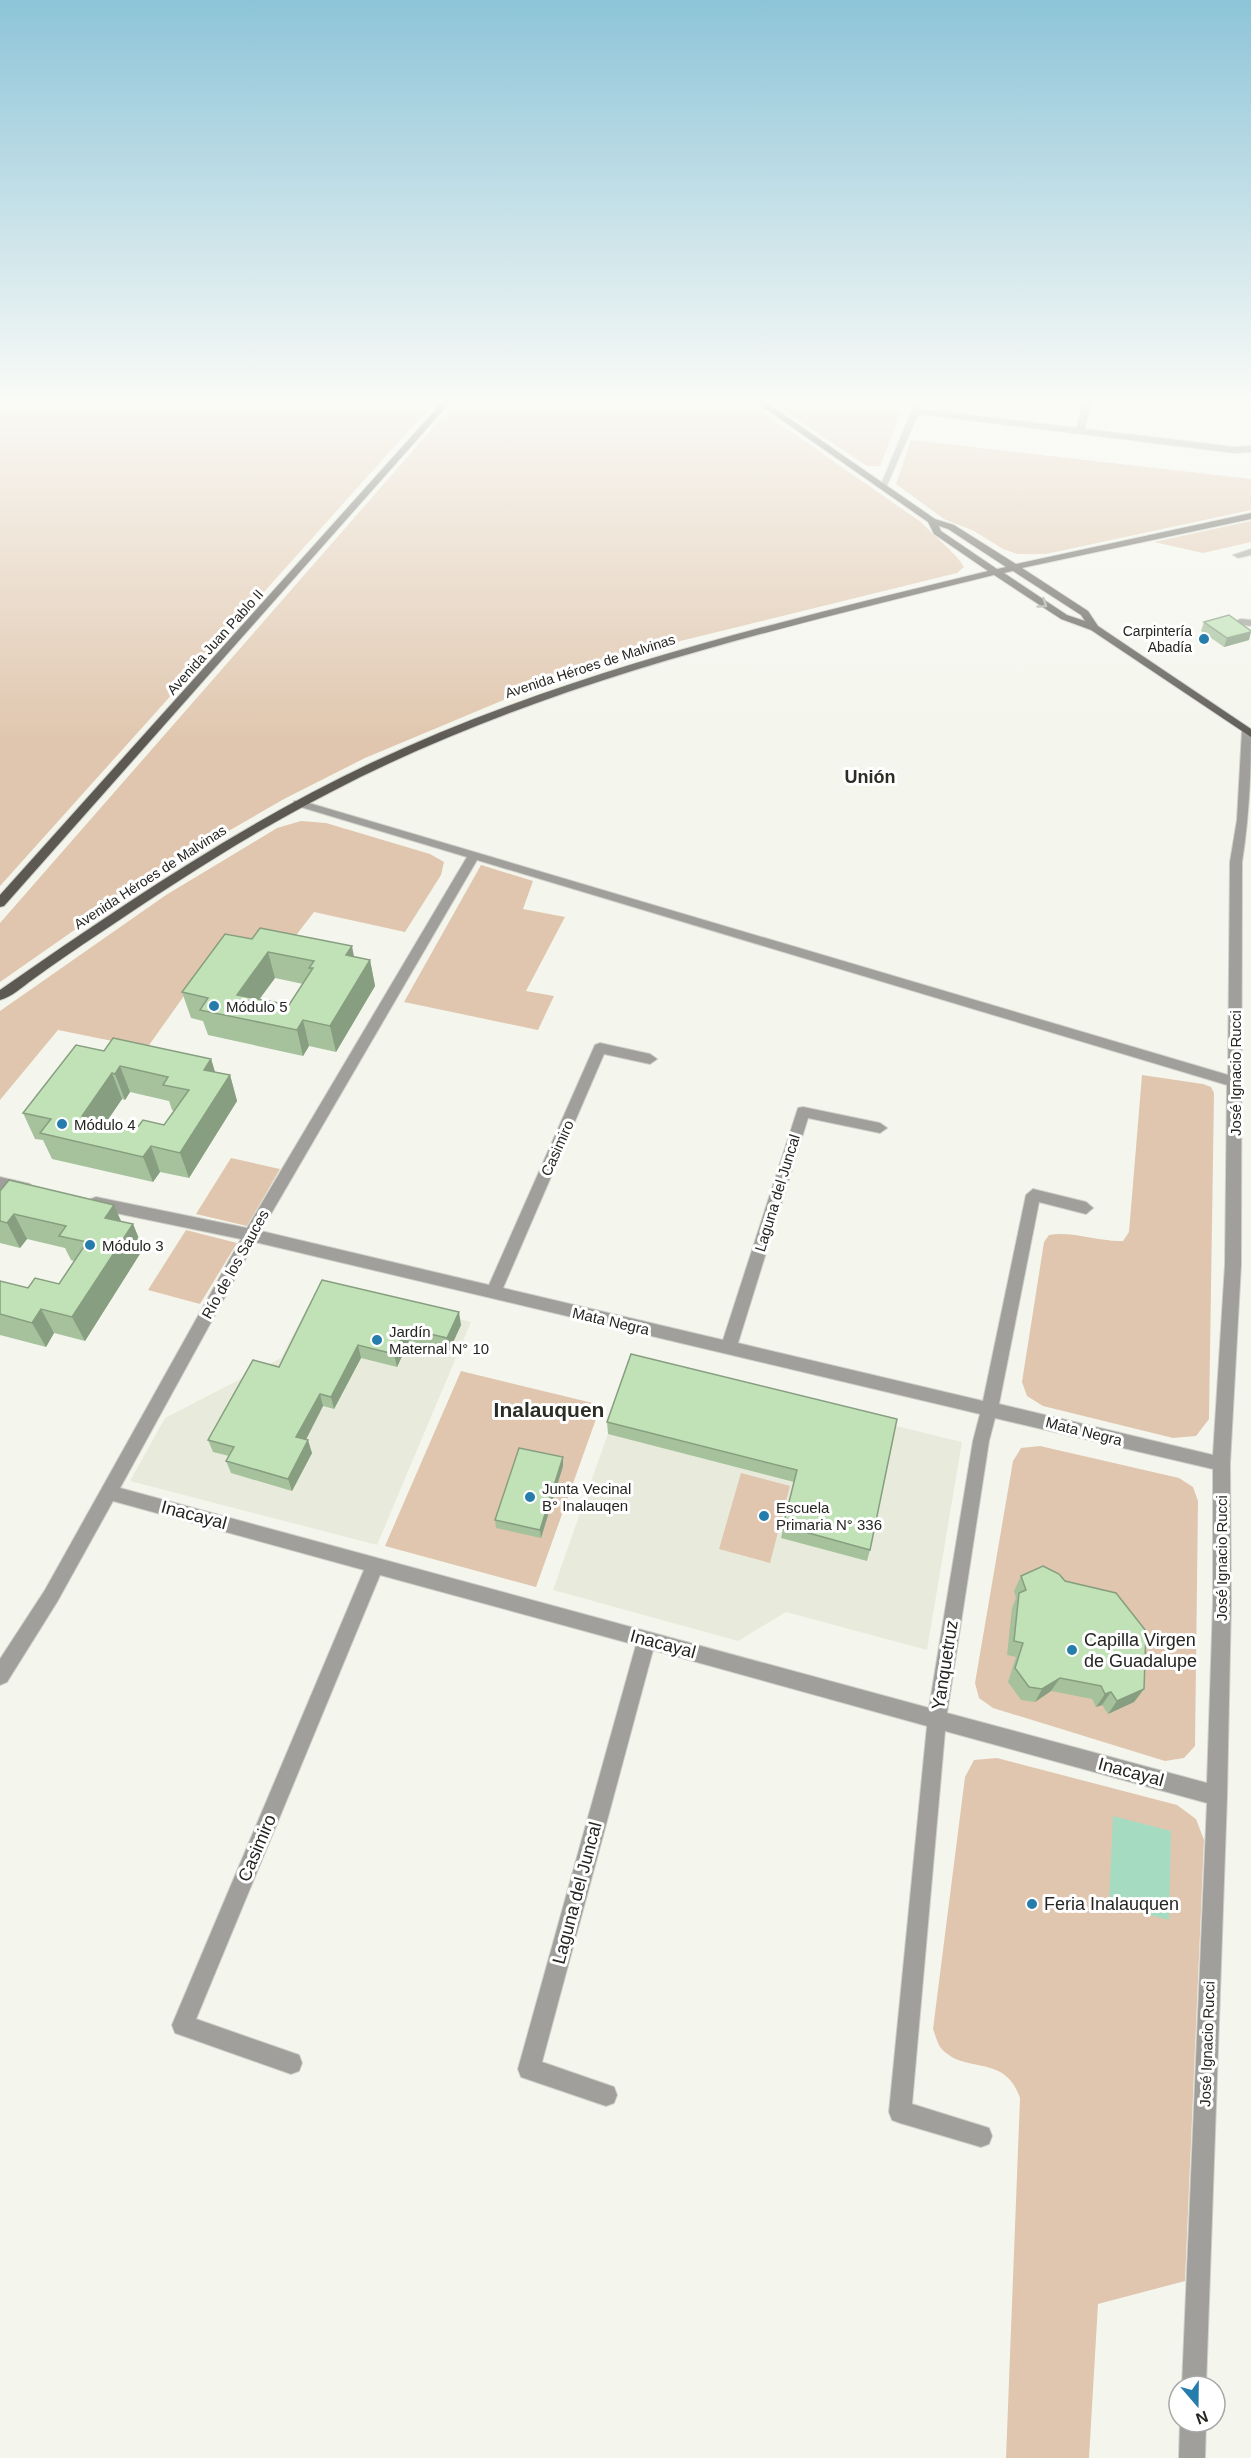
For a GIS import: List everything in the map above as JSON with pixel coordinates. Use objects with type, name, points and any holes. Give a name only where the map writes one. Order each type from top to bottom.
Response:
[{"type":"main road","name":"Avenida Juan Pablo II","points":[[0,903],[348,513]]},
{"type":"main road","points":[[922,513],[932,520],[951,527],[1085,613],[1094,628]]},
{"type":"main road","name":"Avenida Héroes de Malvinas","points":[[0,996],[156,888],[298,804],[378,764],[511,708],[643,662],[996,572],[1251,516]]},
{"type":"main road","points":[[932,520],[937,532],[996,572],[1064,617],[1094,628],[1249,733]]},
{"type":"street","points":[[1238,555],[1251,552]]},
{"type":"street","name":"José Ignacio Rucci","points":[[1194,2374],[1217,1796],[1222,1603],[1221,1464],[1233,1265],[1236,862],[1243,820],[1249,733]]},
{"type":"street","points":[[298,804],[1235,1082]]},
{"type":"street","name":"Río de los Sauces","points":[[0,1676],[51,1596],[251,1235],[474,855]]},
{"type":"street","name":"Casimiro","points":[[493,1294],[600,1048],[650,1059]]},
{"type":"street","name":"Laguna del Juncal","points":[[729,1349],[803,1112],[879,1128]]},
{"type":"street","points":[[0,1183],[45,1192]]},
{"type":"street","name":"Yanquetruz","points":[[981,2136],[900,2112],[937,1717],[981,1441],[1033,1195],[1086,1208]]},
{"type":"street","name":"Mata Negra","points":[[79,1200],[251,1235],[493,1294],[1221,1464]]},
{"type":"street","name":"Inacayal","points":[[108,1492],[937,1717],[1217,1796]]},
{"type":"street","name":"Casimiro","points":[[291,2063],[183,2025],[375,1565]]},
{"type":"street","name":"Laguna del Juncal","points":[[606,2095],[529,2069],[647,1640]]},
{"type":"street","points":[[1192,2458],[1193,2434]]},
{"type":"shaded area","points":[[0,513],[335,513],[0,886]]},
{"type":"shaded area","points":[[359,513],[908,513],[921,522],[964,567],[957,573],[664,645],[506,699],[365,758],[284,799],[199,848],[139,885],[0,982],[0,923]]},
{"type":"shaded area","points":[[935,513],[1238,513],[1046,554],[1017,554],[1003,549],[974,531],[944,519]]},
{"type":"shaded area","points":[[1251,521],[1251,542],[1203,553],[1154,542]]},
{"type":"shaded area","points":[[301,821],[326,823],[430,854],[444,862],[441,875],[405,932],[314,912],[287,947],[228,934],[147,1048],[58,1030],[0,1100],[0,1011],[166,895],[277,828]]},
{"type":"shaded area","points":[[481,865],[533,881],[523,909],[565,917],[526,991],[554,996],[538,1030],[404,1002]]},
{"type":"shaded area","points":[[1142,1075],[1203,1084],[1211,1087],[1214,1093],[1209,1419],[1196,1436],[1173,1438],[1043,1406],[1027,1396],[1022,1382],[1044,1242],[1049,1235],[1058,1234],[1123,1241],[1129,1232]]},
{"type":"shaded area","points":[[231,1158],[280,1169],[247,1226],[196,1214]]},
{"type":"shaded area","points":[[186,1230],[237,1243],[200,1304],[148,1290]]},
{"type":"shaded area","points":[[319,1285],[471,1322],[377,1545],[130,1481],[165,1418],[281,1358]]},
{"type":"shaded area","name":"Escuela Primaria N° 336","points":[[633,1362],[962,1442],[927,1650],[786,1612],[738,1641],[553,1590]]},
{"type":"shaded area","points":[[461,1371],[601,1405],[536,1587],[385,1546]]},
{"type":"shaded area","points":[[1040,1446],[1179,1478],[1193,1487],[1198,1501],[1195,1746],[1184,1758],[1165,1761],[993,1708],[979,1698],[975,1683],[1013,1461],[1021,1448]]},
{"type":"shaded area","points":[[741,1473],[790,1486],[770,1563],[719,1549]]},
{"type":"shaded area","points":[[997,1758],[1177,1805],[1196,1819],[1204,1840],[1185,2281],[1098,2304],[1089,2458],[1006,2458],[1020,2098],[1005,2075],[994,2069],[950,2056],[940,2047],[933,2029],[965,1777],[974,1760]]},
{"type":"shaded area","points":[[1113,1816],[1171,1831],[1169,1920],[1109,1904]]},
{"type":"building","points":[[1229,615],[1251,632],[1227,638],[1204,622]]},
{"type":"building","points":[[260,928],[352,946],[346,955],[370,960],[330,1026],[303,1020],[297,1030],[200,1010],[208,998],[182,992],[225,934],[252,939]],"holes":[[[268,952],[314,961],[309,968],[313,968],[289,1005],[237,995]]]},
{"type":"building","points":[[113,1038],[211,1059],[204,1070],[230,1075],[180,1153],[151,1146],[143,1157],[40,1133],[51,1119],[23,1113],[76,1045],[104,1051]],"holes":[[[120,1066],[168,1077],[163,1085],[189,1090],[164,1125],[143,1120],[137,1128],[82,1116],[112,1073],[115,1074]]]},
{"type":"building","points":[[9,1180],[114,1205],[105,1218],[133,1224],[72,1317],[41,1309],[32,1323],[0,1314],[0,1281],[28,1288],[35,1278],[59,1284],[87,1242],[59,1236],[66,1226],[14,1214],[7,1223],[0,1221],[0,1191]]},
{"type":"building","points":[[322,1280],[459,1312],[447,1338],[406,1328],[394,1354],[358,1345],[331,1397],[320,1394],[296,1437],[308,1440],[288,1479],[226,1461],[234,1447],[208,1440],[253,1360],[279,1367]]},
{"type":"building","name":"Escuela Primaria N° 336","points":[[631,1354],[897,1419],[870,1550],[783,1526],[797,1470],[607,1422]]},
{"type":"building","name":"Junta Vecinal B° Inalauqen","points":[[519,1448],[563,1457],[540,1530],[495,1520]]},
{"type":"building","name":"Capilla Virgen de Guadalupe","points":[[1043,1566],[1059,1574],[1065,1581],[1116,1593],[1146,1631],[1144,1689],[1117,1701],[1111,1692],[1105,1694],[1101,1686],[1060,1678],[1042,1689],[1029,1687],[1015,1668],[1023,1643],[1014,1641],[1019,1593],[1026,1590],[1021,1576]]},
{"type":"place","name":"Carpintería Abadía","points":[[1204,639]]},
{"type":"place","name":"Módulo 5","points":[[214,1006]]},
{"type":"place","name":"Módulo 4","points":[[62,1124]]},
{"type":"place","name":"Módulo 3","points":[[90,1245]]},
{"type":"place","name":"Jardín Maternal N° 10","points":[[377,1340]]},
{"type":"place","name":"Junta Vecinal B° Inalauqen","points":[[530,1497]]},
{"type":"place","name":"Escuela Primaria N° 336","points":[[764,1516]]},
{"type":"place","name":"Capilla Virgen de Guadalupe","points":[[1072,1650]]},
{"type":"place","name":"Feria Inalauquen","points":[[1032,1904]]},
{"type":"district","name":"Unión","points":[[870,777]]},
{"type":"district","name":"Inalauquen","points":[[549,1409]]}]
